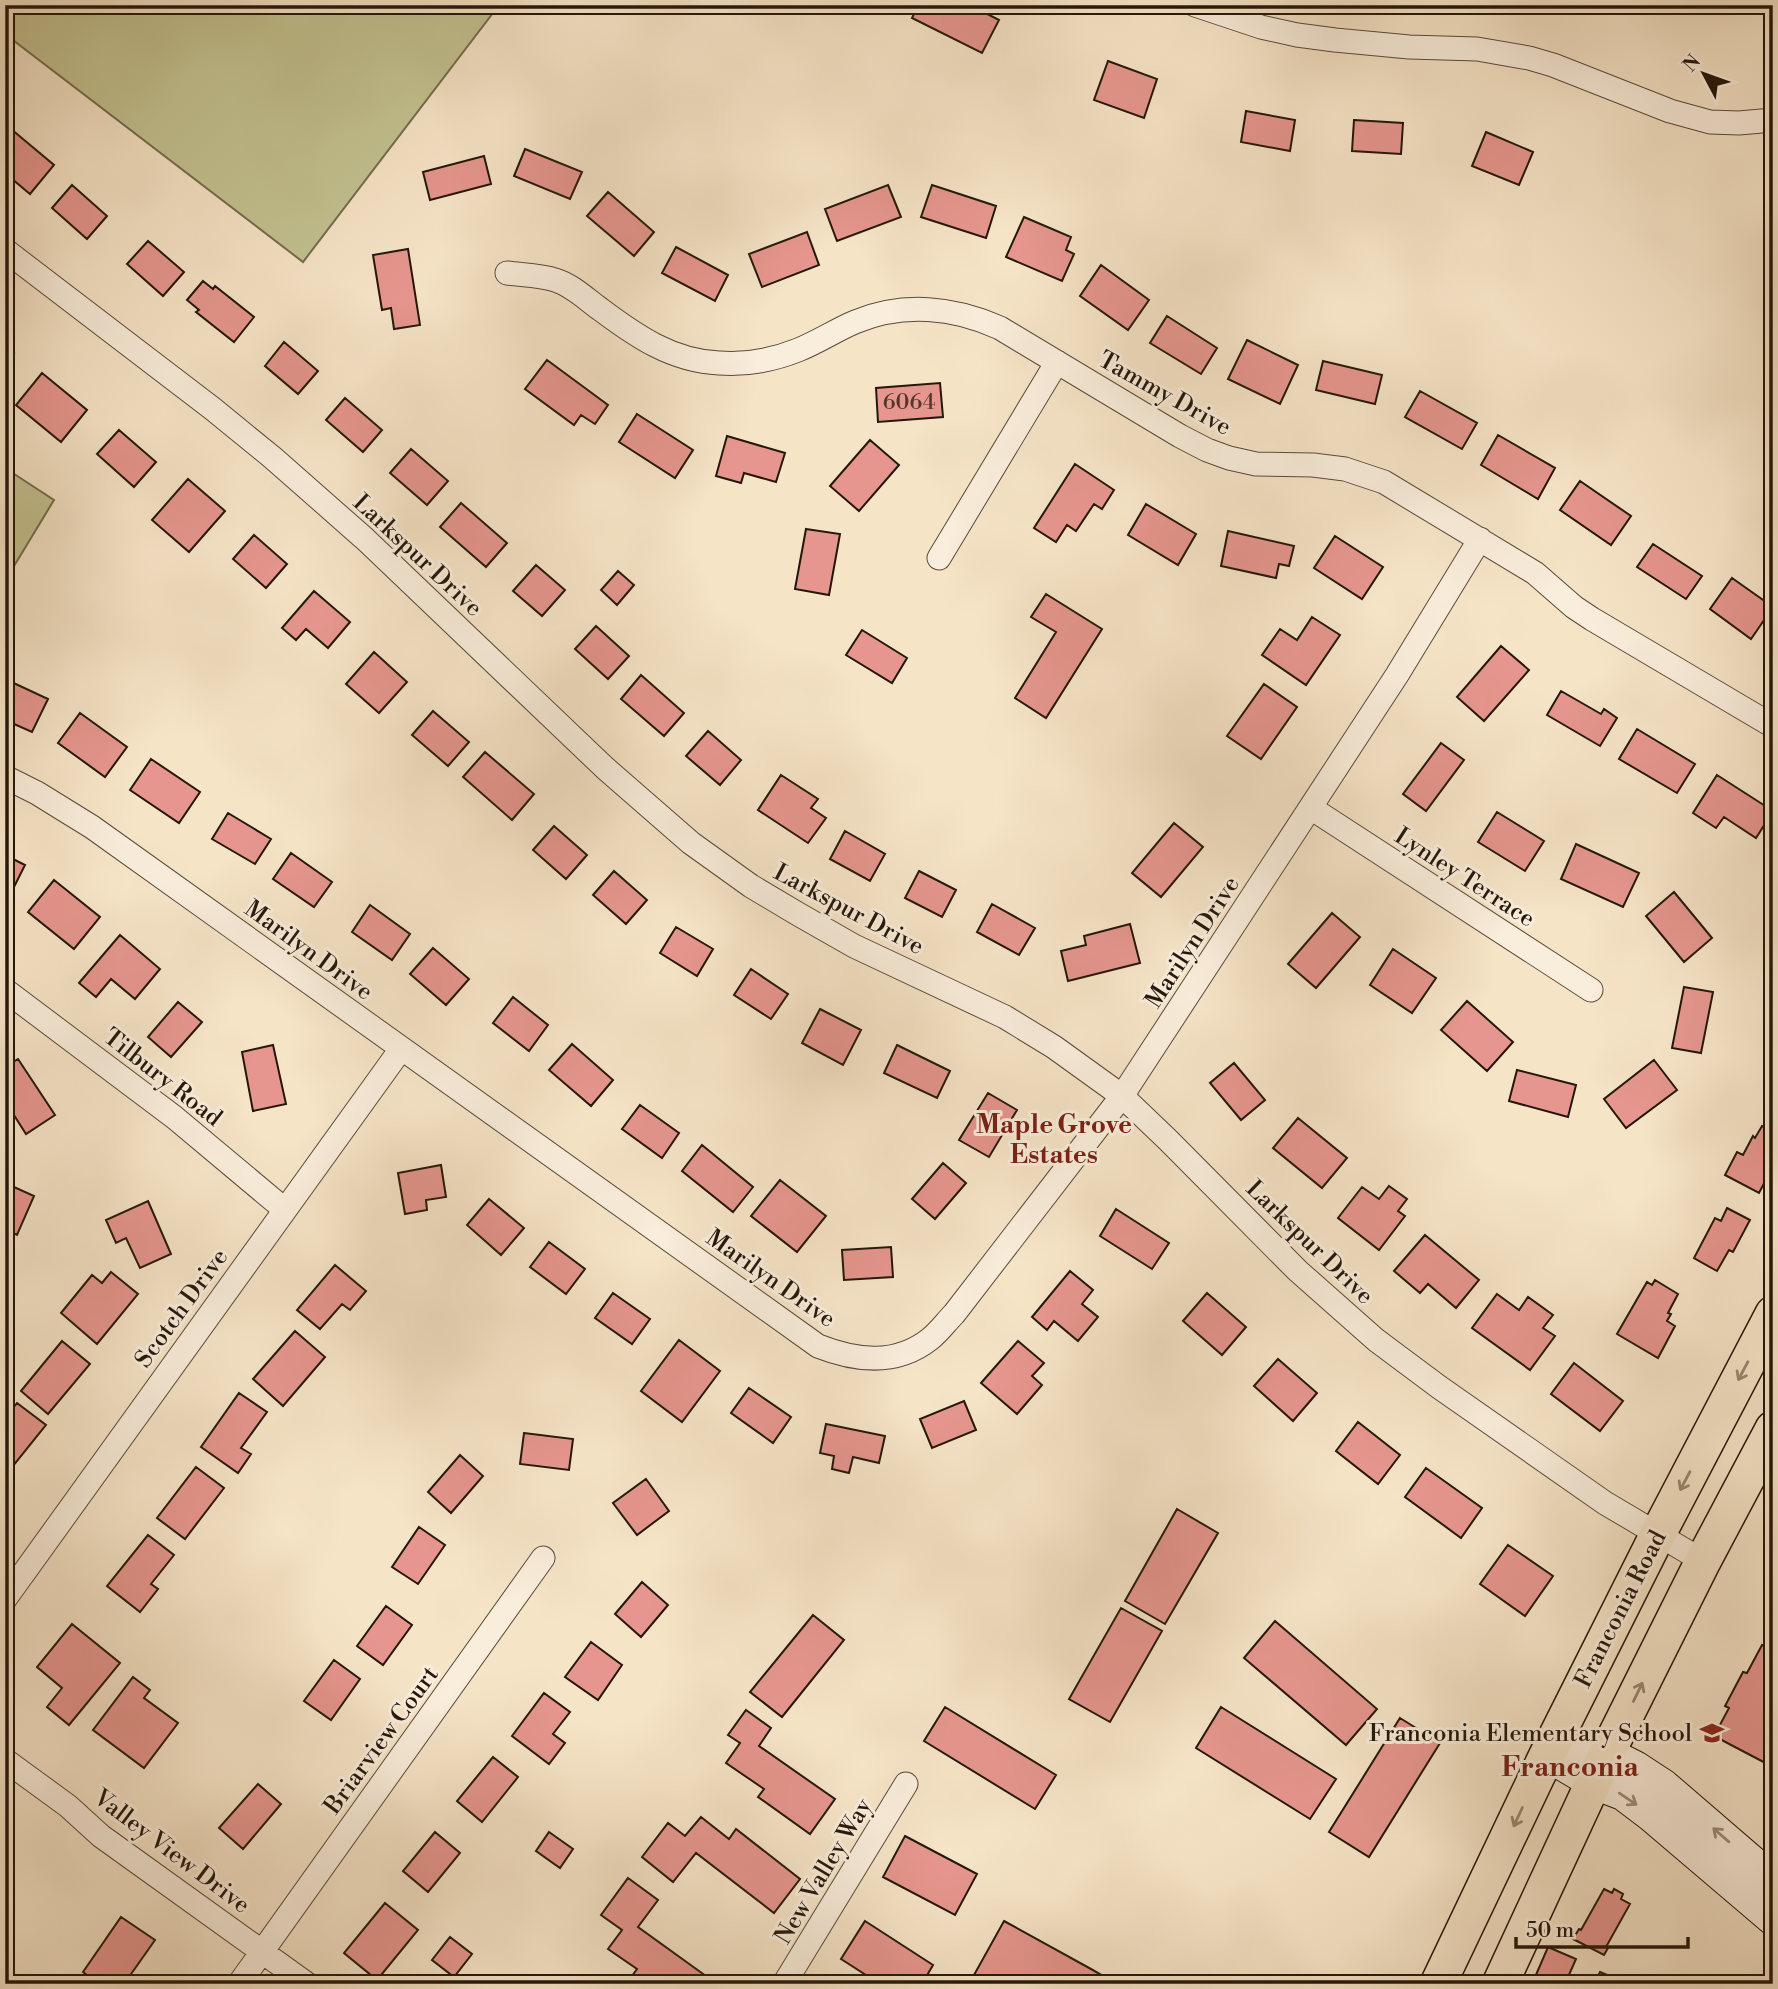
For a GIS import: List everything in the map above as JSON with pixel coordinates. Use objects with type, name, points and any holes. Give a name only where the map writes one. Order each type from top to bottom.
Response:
[{"type":"main road","name":"Franconia Road","points":[[1438,1984],[1547,1755],[1773,1314]]},
{"type":"main road","points":[[1500,1984],[1601,1768],[1703,1561],[1773,1429]]},
{"type":"main road","points":[[1547,1755],[1601,1768],[1635,1767],[1664,1786],[1773,1880]]},
{"type":"main road","points":[[1601,1768],[1623,1794],[1653,1816],[1773,1919]]},
{"type":"street","points":[[1209,8],[1261,27],[1335,40],[1409,47],[1477,49],[1529,58],[1670,111],[1710,122],[1773,120]]},
{"type":"street","name":"Larkspur Drive","points":[[5,250],[273,458],[365,539],[604,768],[691,843],[751,886],[843,939],[1005,1017],[1054,1047],[1122,1096],[1298,1271],[1376,1340],[1605,1503],[1703,1561]]},
{"type":"street","name":"Tammy Drive","points":[[507,273],[554,279],[579,293],[646,342],[687,358],[708,362],[755,362],[771,359],[798,350],[868,317],[895,310],[951,311],[982,320],[1207,450],[1256,464],[1345,468],[1384,482],[1535,573],[1592,619],[1773,726]]},
{"type":"street","points":[[939,558],[1057,362]]},
{"type":"street","name":"Marilyn Drive","points":[[5,777],[92,827],[818,1346],[841,1355],[868,1359],[890,1357],[913,1349],[930,1338],[954,1314],[1122,1096],[1397,675],[1480,539]]},
{"type":"street","name":"Lynley Terrace","points":[[1311,808],[1591,990]]},
{"type":"street","name":"Tilbury Road","points":[[5,990],[174,1117],[284,1209]]},
{"type":"street","name":"Scotch Drive","points":[[5,1599],[401,1049]]},
{"type":"street","name":"Briarview Court","points":[[239,1984],[543,1558]]},
{"type":"street","name":"Valley View Drive","points":[[5,1760],[68,1806],[101,1836],[307,1984]]},
{"type":"street","name":"New Valley Way","points":[[784,1984],[906,1784]]},
{"type":"shaded area","points":[[5,5],[499,5],[303,262],[5,34]]},
{"type":"shaded area","points":[[5,468],[54,500],[5,581]]},
{"type":"building","points":[[918,5],[970,5],[999,20],[982,53],[912,18]]},
{"type":"building","points":[[1108,61],[1157,79],[1144,118],[1094,100]]},
{"type":"building","points":[[1246,111],[1295,120],[1290,151],[1241,142]]},
{"type":"building","points":[[1354,120],[1403,123],[1401,154],[1352,151]]},
{"type":"building","points":[[11,129],[54,165],[30,194],[5,173],[5,135]]},
{"type":"building","points":[[1486,132],[1533,152],[1519,185],[1472,166]]},
{"type":"building","points":[[525,149],[582,172],[570,199],[514,176]]},
{"type":"building","points":[[484,156],[491,184],[430,200],[423,172]]},
{"type":"building","points":[[72,185],[107,216],[87,239],[52,208]]},
{"type":"building","points":[[888,185],[901,217],[837,241],[825,209]]},
{"type":"building","points":[[932,185],[996,206],[986,238],[921,217]]},
{"type":"building","points":[[608,192],[654,232],[634,256],[587,216]]},
{"type":"building","points":[[1024,217],[1071,237],[1066,250],[1074,254],[1062,281],[1006,257]]},
{"type":"building","points":[[807,232],[819,265],[762,287],[749,254]]},
{"type":"building","points":[[148,241],[184,272],[163,296],[127,264]]},
{"type":"building","points":[[676,247],[728,275],[715,301],[662,273]]},
{"type":"building","points":[[408,249],[420,325],[394,329],[391,308],[382,310],[373,255]]},
{"type":"building","points":[[1101,265],[1149,300],[1128,330],[1080,296]]},
{"type":"building","points":[[203,281],[213,289],[215,286],[254,317],[234,342],[196,312],[199,310],[187,300]]},
{"type":"building","points":[[1167,316],[1217,348],[1201,374],[1150,343]]},
{"type":"building","points":[[1247,340],[1298,365],[1280,404],[1228,379]]},
{"type":"building","points":[[284,342],[318,371],[298,394],[265,366]]},
{"type":"building","points":[[5,345],[14,353],[5,363]]},
{"type":"building","points":[[547,360],[608,405],[595,424],[581,415],[574,425],[525,389]]},
{"type":"building","points":[[1323,361],[1382,375],[1375,404],[1316,390]]},
{"type":"building","points":[[42,373],[87,410],[61,442],[16,405]]},
{"type":"building","points":[[940,383],[943,417],[878,422],[876,388]]},
{"type":"building","points":[[1420,391],[1477,423],[1462,449],[1405,417]]},
{"type":"building","points":[[345,398],[382,430],[363,452],[326,420]]},
{"type":"building","points":[[637,414],[693,450],[675,478],[619,442]]},
{"type":"building","points":[[119,430],[156,462],[134,487],[97,454]]},
{"type":"building","points":[[1498,435],[1555,468],[1538,499],[1481,465]]},
{"type":"building","points":[[727,436],[785,453],[776,482],[744,473],[741,483],[716,476]]},
{"type":"building","points":[[870,440],[899,465],[859,511],[830,486]]},
{"type":"building","points":[[411,449],[448,481],[427,505],[390,473]]},
{"type":"building","points":[[1075,464],[1114,490],[1102,509],[1094,504],[1076,531],[1067,525],[1056,542],[1034,528]]},
{"type":"building","points":[[188,479],[225,511],[189,552],[152,520]]},
{"type":"building","points":[[1580,481],[1631,516],[1611,545],[1560,510]]},
{"type":"building","points":[[461,503],[507,543],[486,567],[440,527]]},
{"type":"building","points":[[1146,504],[1196,534],[1178,565],[1128,535]]},
{"type":"building","points":[[806,529],[840,534],[829,595],[795,589]]},
{"type":"building","points":[[1228,531],[1294,546],[1289,566],[1279,564],[1276,578],[1221,566]]},
{"type":"building","points":[[254,535],[287,564],[266,588],[233,559]]},
{"type":"building","points":[[1335,536],[1383,567],[1362,599],[1314,568]]},
{"type":"building","points":[[1653,544],[1702,576],[1686,599],[1637,567]]},
{"type":"building","points":[[536,565],[565,590],[542,616],[513,591]]},
{"type":"building","points":[[618,571],[634,585],[617,605],[601,590]]},
{"type":"building","points":[[1732,578],[1773,607],[1751,639],[1710,609]]},
{"type":"building","points":[[314,591],[350,622],[328,648],[306,629],[296,640],[282,628]]},
{"type":"building","points":[[1046,594],[1102,629],[1046,718],[1015,698],[1056,632],[1031,617]]},
{"type":"building","points":[[1312,617],[1340,635],[1306,685],[1262,655],[1280,629],[1297,640]]},
{"type":"building","points":[[596,626],[629,656],[608,679],[575,649]]},
{"type":"building","points":[[862,630],[907,658],[892,683],[846,655]]},
{"type":"building","points":[[1501,646],[1529,670],[1484,721],[1457,697]]},
{"type":"building","points":[[374,652],[407,682],[379,713],[346,684]]},
{"type":"building","points":[[641,675],[684,713],[664,736],[621,699]]},
{"type":"building","points":[[5,679],[48,699],[32,732],[5,720]]},
{"type":"building","points":[[1264,684],[1297,707],[1261,759],[1227,736]]},
{"type":"building","points":[[1561,691],[1601,714],[1604,709],[1617,718],[1600,746],[1547,715]]},
{"type":"building","points":[[433,711],[469,742],[448,766],[412,735]]},
{"type":"building","points":[[80,713],[127,747],[105,777],[58,743]]},
{"type":"building","points":[[1637,729],[1695,764],[1677,793],[1619,759]]},
{"type":"building","points":[[708,731],[741,760],[720,785],[686,756]]},
{"type":"building","points":[[1441,743],[1464,760],[1426,811],[1403,794]]},
{"type":"building","points":[[485,752],[534,794],[512,820],[463,777]]},
{"type":"building","points":[[151,759],[200,792],[179,823],[130,790]]},
{"type":"building","points":[[781,775],[818,799],[811,808],[826,818],[808,843],[758,810]]},
{"type":"building","points":[[1717,775],[1773,811],[1756,838],[1724,817],[1716,828],[1693,813]]},
{"type":"building","points":[[1497,812],[1544,841],[1525,871],[1478,842]]},
{"type":"building","points":[[228,813],[271,839],[255,864],[212,839]]},
{"type":"building","points":[[1174,823],[1203,847],[1161,897],[1132,873]]},
{"type":"building","points":[[554,826],[587,855],[566,879],[533,850]]},
{"type":"building","points":[[845,831],[885,854],[870,881],[830,859]]},
{"type":"building","points":[[1576,844],[1639,873],[1623,907],[1561,879]]},
{"type":"building","points":[[291,853],[332,882],[314,907],[273,879]]},
{"type":"building","points":[[5,855],[25,865],[8,899],[5,898]]},
{"type":"building","points":[[614,871],[647,900],[626,924],[593,895]]},
{"type":"building","points":[[919,871],[956,890],[942,917],[905,898]]},
{"type":"building","points":[[54,880],[100,917],[74,949],[28,912]]},
{"type":"building","points":[[1674,892],[1712,938],[1684,962],[1646,916]]},
{"type":"building","points":[[992,904],[1035,928],[1019,955],[977,932]]},
{"type":"building","points":[[370,905],[410,934],[392,960],[352,932]]},
{"type":"building","points":[[1332,913],[1360,937],[1316,988],[1288,964]]},
{"type":"building","points":[[1130,924],[1140,963],[1068,981],[1061,951],[1086,945],[1084,936]]},
{"type":"building","points":[[676,927],[713,949],[697,976],[660,953]]},
{"type":"building","points":[[120,935],[160,969],[135,999],[111,979],[96,997],[79,983]]},
{"type":"building","points":[[433,948],[469,979],[446,1005],[410,974]]},
{"type":"building","points":[[1393,949],[1436,978],[1412,1013],[1370,985]]},
{"type":"building","points":[[751,969],[788,994],[771,1019],[734,995]]},
{"type":"building","points":[[1684,987],[1713,992],[1701,1053],[1672,1048]]},
{"type":"building","points":[[513,997],[548,1025],[529,1051],[493,1023]]},
{"type":"building","points":[[1467,1001],[1513,1042],[1487,1071],[1441,1030]]},
{"type":"building","points":[[178,1002],[202,1022],[171,1057],[148,1037]]},
{"type":"building","points":[[820,1009],[861,1030],[843,1065],[802,1043]]},
{"type":"building","points":[[572,1044],[613,1080],[591,1106],[549,1070]]},
{"type":"building","points":[[273,1045],[286,1104],[253,1111],[242,1052]]},
{"type":"building","points":[[897,1045],[950,1071],[937,1098],[884,1073]]},
{"type":"building","points":[[18,1059],[55,1115],[26,1134],[5,1101],[5,1067]]},
{"type":"building","points":[[1654,1060],[1677,1090],[1626,1128],[1604,1099]]},
{"type":"building","points":[[1234,1063],[1265,1100],[1241,1120],[1210,1083]]},
{"type":"building","points":[[1517,1070],[1576,1085],[1568,1117],[1509,1101]]},
{"type":"building","points":[[988,1093],[1017,1110],[989,1157],[959,1140]]},
{"type":"building","points":[[640,1105],[679,1133],[662,1158],[622,1129]]},
{"type":"building","points":[[1298,1118],[1347,1158],[1322,1188],[1273,1148]]},
{"type":"building","points":[[1762,1126],[1773,1132],[1773,1162],[1759,1193],[1725,1175],[1737,1152],[1743,1155]]},
{"type":"building","points":[[702,1145],[753,1187],[733,1212],[682,1171]]},
{"type":"building","points":[[943,1163],[966,1183],[935,1219],[912,1199]]},
{"type":"building","points":[[441,1165],[446,1197],[426,1200],[427,1210],[405,1214],[398,1173]]},
{"type":"building","points":[[780,1180],[826,1216],[797,1252],[751,1216]]},
{"type":"building","points":[[5,1183],[34,1196],[17,1235],[5,1229]]},
{"type":"building","points":[[1389,1186],[1407,1199],[1398,1211],[1405,1216],[1379,1250],[1338,1218],[1362,1187],[1379,1199]]},
{"type":"building","points":[[489,1199],[524,1228],[501,1255],[467,1225]]},
{"type":"building","points":[[148,1201],[171,1254],[140,1268],[126,1238],[116,1243],[106,1220]]},
{"type":"building","points":[[1727,1208],[1750,1220],[1733,1252],[1729,1250],[1717,1271],[1694,1258],[1715,1218],[1721,1221]]},
{"type":"building","points":[[1116,1209],[1169,1243],[1152,1269],[1100,1236]]},
{"type":"building","points":[[1425,1235],[1479,1280],[1456,1308],[1428,1284],[1420,1293],[1394,1271]]},
{"type":"building","points":[[549,1242],[585,1269],[566,1294],[530,1267]]},
{"type":"building","points":[[891,1247],[893,1277],[844,1280],[842,1250]]},
{"type":"building","points":[[335,1265],[366,1291],[350,1310],[342,1304],[320,1329],[297,1310]]},
{"type":"building","points":[[1070,1271],[1093,1290],[1082,1304],[1098,1317],[1078,1341],[1054,1321],[1047,1330],[1032,1317]]},
{"type":"building","points":[[111,1272],[138,1294],[97,1344],[61,1313],[92,1275],[102,1283]]},
{"type":"building","points":[[1655,1280],[1678,1294],[1667,1321],[1675,1326],[1658,1358],[1617,1334],[1647,1282],[1652,1285]]},
{"type":"building","points":[[613,1293],[650,1319],[632,1344],[595,1318]]},
{"type":"building","points":[[1207,1293],[1246,1327],[1222,1355],[1183,1321]]},
{"type":"building","points":[[1497,1294],[1519,1310],[1528,1297],[1553,1315],[1543,1328],[1555,1336],[1530,1370],[1472,1328]]},
{"type":"building","points":[[295,1331],[325,1357],[283,1406],[253,1379]]},
{"type":"building","points":[[679,1340],[720,1371],[682,1422],[641,1391]]},
{"type":"building","points":[[62,1341],[90,1364],[48,1414],[21,1391]]},
{"type":"building","points":[[1018,1341],[1044,1363],[1032,1376],[1042,1385],[1017,1414],[981,1383]]},
{"type":"building","points":[[1278,1359],[1317,1393],[1293,1421],[1254,1386]]},
{"type":"building","points":[[1574,1363],[1623,1401],[1600,1431],[1551,1394]]},
{"type":"building","points":[[749,1388],[791,1417],[773,1443],[731,1413]]},
{"type":"building","points":[[239,1393],[267,1412],[241,1448],[251,1454],[238,1473],[201,1447]]},
{"type":"building","points":[[964,1401],[976,1430],[932,1448],[920,1419]]},
{"type":"building","points":[[17,1403],[46,1425],[5,1476],[5,1417]]},
{"type":"building","points":[[1358,1422],[1400,1455],[1378,1484],[1336,1451]]},
{"type":"building","points":[[826,1424],[885,1436],[879,1463],[853,1457],[849,1473],[832,1469],[834,1456],[820,1453]]},
{"type":"building","points":[[524,1433],[573,1439],[569,1470],[520,1464]]},
{"type":"building","points":[[460,1455],[483,1476],[451,1513],[428,1492]]},
{"type":"building","points":[[196,1467],[224,1488],[185,1539],[157,1518]]},
{"type":"building","points":[[1426,1468],[1482,1508],[1461,1538],[1405,1497]]},
{"type":"building","points":[[646,1479],[669,1511],[637,1535],[613,1503]]},
{"type":"building","points":[[1177,1509],[1218,1533],[1165,1624],[1125,1601]]},
{"type":"building","points":[[419,1527],[445,1545],[418,1584],[392,1567]]},
{"type":"building","points":[[148,1535],[174,1555],[151,1584],[158,1589],[140,1612],[107,1586]]},
{"type":"building","points":[[1508,1545],[1553,1576],[1525,1616],[1480,1584]]},
{"type":"building","points":[[642,1582],[668,1605],[641,1637],[615,1614]]},
{"type":"building","points":[[386,1606],[412,1625],[383,1665],[357,1646]]},
{"type":"building","points":[[1121,1608],[1162,1631],[1110,1722],[1069,1699]]},
{"type":"building","points":[[813,1615],[844,1640],[782,1717],[750,1692]]},
{"type":"building","points":[[1275,1621],[1377,1709],[1346,1745],[1244,1658]]},
{"type":"building","points":[[72,1624],[120,1663],[69,1725],[47,1707],[62,1688],[37,1667]]},
{"type":"building","points":[[591,1642],[622,1665],[598,1700],[565,1677]]},
{"type":"building","points":[[1762,1645],[1773,1650],[1773,1767],[1714,1736],[1729,1708],[1725,1706],[1743,1672],[1747,1673]]},
{"type":"building","points":[[334,1660],[360,1679],[331,1720],[304,1701]]},
{"type":"building","points":[[133,1677],[150,1690],[144,1698],[178,1723],[144,1768],[93,1730]]},
{"type":"building","points":[[544,1693],[570,1712],[553,1734],[565,1743],[549,1764],[512,1736]]},
{"type":"building","points":[[945,1707],[1056,1775],[1035,1809],[924,1741]]},
{"type":"building","points":[[1221,1707],[1336,1779],[1310,1819],[1196,1748]]},
{"type":"building","points":[[746,1710],[771,1728],[759,1746],[835,1799],[810,1834],[758,1797],[764,1789],[726,1763],[740,1743],[728,1735]]},
{"type":"building","points":[[1400,1718],[1440,1743],[1369,1857],[1329,1832]]},
{"type":"building","points":[[493,1757],[518,1777],[482,1822],[457,1801]]},
{"type":"building","points":[[258,1784],[281,1804],[243,1849],[219,1828]]},
{"type":"building","points":[[701,1817],[729,1839],[736,1829],[800,1879],[774,1913],[696,1853],[673,1882],[642,1857],[668,1823],[685,1836]]},
{"type":"building","points":[[435,1832],[460,1853],[428,1892],[403,1871]]},
{"type":"building","points":[[549,1832],[573,1849],[560,1868],[536,1851]]},
{"type":"building","points":[[905,1836],[977,1874],[955,1915],[883,1877]]},
{"type":"building","points":[[628,1878],[658,1900],[638,1927],[717,1984],[643,1984],[632,1976],[637,1969],[608,1949],[622,1930],[601,1915]]},
{"type":"building","points":[[1604,1889],[1612,1893],[1614,1889],[1623,1894],[1621,1899],[1630,1904],[1604,1955],[1573,1939]]},
{"type":"building","points":[[385,1903],[418,1930],[377,1980],[344,1953]]},
{"type":"building","points":[[121,1917],[155,1940],[124,1984],[99,1984],[83,1972]]},
{"type":"building","points":[[865,1921],[933,1965],[922,1984],[880,1984],[841,1959]]},
{"type":"building","points":[[1004,1921],[1091,1969],[1117,1984],[969,1984]]},
{"type":"building","points":[[450,1937],[472,1954],[454,1977],[432,1960]]},
{"type":"building","points":[[1548,1947],[1576,1959],[1565,1984],[1532,1984]]},
{"type":"building","points":[[1600,1972],[1617,1979],[1615,1984],[1594,1984]]},
{"type":"place","name":"Franconia Elementary School","points":[[1712,1733]]},
{"type":"district","name":"Maple Grove Estates","points":[[1054,1139]]},
{"type":"district","name":"Franconia","points":[[1570,1766]]}]
